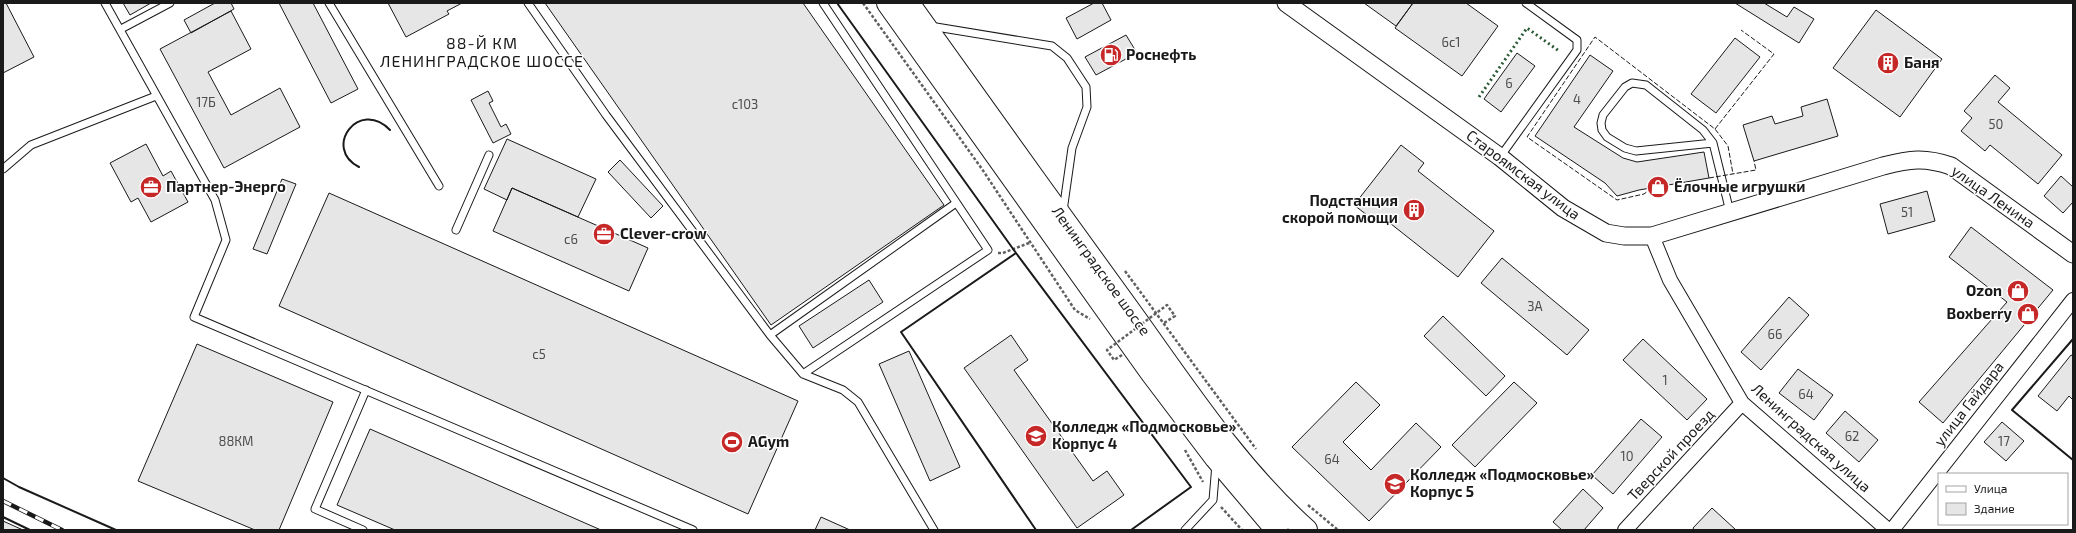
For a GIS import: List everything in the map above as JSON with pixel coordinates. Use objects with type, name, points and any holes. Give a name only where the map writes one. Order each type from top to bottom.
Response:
[{"type":"highway","name":"Ленинградское шоссе","points":[[888,3],[1151,372],[1216,458],[1277,530]]},
{"type":"highway","name":"Ленинградское шоссе","points":[[908,3],[1166,363],[1231,449],[1283,510],[1306,530]]},
{"type":"street","name":"Староямская улица","points":[[1286,3],[1500,157],[1563,208],[1606,233],[1624,236],[1652,236],[1883,166]]},
{"type":"street","name":"улица Ленина","points":[[1883,166],[1910,159],[1933,160],[1952,166],[2073,254]]},
{"type":"street","name":"Ленинградская улица","points":[[1652,236],[1670,280],[1742,403],[1888,530]]},
{"type":"street","name":"улица Гайдара","points":[[1892,530],[2073,300]]},
{"type":"street","name":"Тверской проезд","points":[[1625,530],[1742,403]]},
{"type":"lane","points":[[105,3],[215,200],[226,240],[194,318],[693,530]]},
{"type":"lane","points":[[121,30],[170,3]]},
{"type":"lane","points":[[329,3],[438,186]]},
{"type":"lane","points":[[528,3],[606,115],[770,335],[803,374],[843,390],[858,402],[934,530]]},
{"type":"lane","points":[[803,374],[988,250],[823,3]]},
{"type":"lane","points":[[1500,157],[1577,50],[1577,40],[1526,3]]},
{"type":"lane","points":[[924,26],[1052,46],[1067,58],[1086,87],[1087,107],[1072,148],[1062,218]]},
{"type":"lane","points":[[1713,143],[1636,151],[1625,148],[1606,137],[1602,130],[1601,123],[1603,115],[1625,87],[1632,83],[1646,85],[1703,130],[1713,143],[1730,212]]},
{"type":"lane","points":[[3,169],[31,145],[156,96]]},
{"type":"lane","points":[[456,230],[489,155]]},
{"type":"lane","points":[[770,335],[956,203]]},
{"type":"lane","points":[[363,530],[315,509],[366,390]]},
{"type":"lane","points":[[1185,530],[1213,500],[1216,458]]},
{"type":"path","points":[[988,250],[1003,253],[1029,243]]},
{"type":"path","points":[[1122,267],[1257,450]]},
{"type":"path","points":[[1122,355],[1114,360],[1107,350],[1167,305],[1175,316],[1164,323]]},
{"type":"path","points":[[1304,501],[1338,530]]},
{"type":"building","points":[[3,3],[6,3],[34,57],[3,73]]},
{"type":"building","points":[[123,3],[151,3],[130,15]]},
{"type":"building","points":[[215,3],[231,3],[234,9],[191,33],[184,20]]},
{"type":"building","points":[[279,3],[313,3],[358,89],[331,103]]},
{"type":"building","points":[[388,3],[462,3],[447,11],[449,14],[406,37]]},
{"type":"building","points":[[545,3],[803,3],[944,205],[771,325]]},
{"type":"building","points":[[1094,3],[1102,3],[1111,20],[1077,39],[1066,18]]},
{"type":"building","points":[[1364,3],[1413,3],[1396,26]]},
{"type":"building","points":[[1413,3],[1466,3],[1498,26],[1462,76],[1395,28]]},
{"type":"building","points":[[1735,3],[1764,3],[1787,17],[1794,7],[1814,19],[1799,43]]},
{"type":"building","name":"Баня","points":[[1876,10],[1942,59],[1900,117],[1833,68]]},
{"type":"building","points":[[231,11],[251,49],[208,72],[231,115],[280,88],[300,127],[224,168],[160,49]]},
{"type":"building","points":[[1126,35],[1137,53],[1096,75],[1085,57]]},
{"type":"building","points":[[1735,38],[1760,57],[1716,113],[1691,94]]},
{"type":"building","points":[[1517,53],[1535,66],[1501,112],[1484,99]]},
{"type":"building","points":[[1590,55],[1613,71],[1574,127],[1623,158],[1637,162],[1704,152],[1709,178],[1639,190],[1617,196],[1605,183],[1535,136]]},
{"type":"building","points":[[1995,75],[2010,88],[1998,102],[2062,155],[2038,184],[1990,145],[1985,151],[1961,131],[1972,118],[1964,111]]},
{"type":"building","points":[[488,91],[493,101],[489,103],[501,127],[506,124],[511,134],[493,143],[471,100]]},
{"type":"building","points":[[1827,99],[1838,136],[1754,161],[1743,125],[1772,116],[1775,124],[1803,116],[1801,107]]},
{"type":"building","points":[[507,139],[596,179],[578,217],[512,188],[507,200],[484,189]]},
{"type":"building","name":"Партнер-Энерго","points":[[146,144],[163,176],[171,171],[188,202],[151,222],[138,198],[131,202],[110,163]]},
{"type":"building","name":"Подстанция скорой помощи","points":[[1401,145],[1424,163],[1418,171],[1494,231],[1458,277],[1381,216],[1376,222],[1354,205]]},
{"type":"building","points":[[620,160],[663,206],[651,218],[608,172]]},
{"type":"building","points":[[2061,176],[2073,187],[2073,202],[2063,213],[2044,196]]},
{"type":"building","points":[[282,179],[296,184],[267,254],[253,249]]},
{"type":"building","points":[[512,188],[648,248],[629,291],[493,231]]},
{"type":"building","points":[[1927,191],[1935,221],[1888,234],[1880,204]]},
{"type":"building","points":[[329,193],[798,401],[748,514],[279,306]]},
{"type":"building","points":[[1971,227],[2053,290],[1943,423],[1919,402],[2007,302],[1949,257]]},
{"type":"building","points":[[1502,258],[1589,330],[1567,355],[1481,283]]},
{"type":"building","points":[[869,280],[883,302],[813,348],[799,326]]},
{"type":"building","points":[[1789,297],[1809,315],[1761,370],[1741,352]]},
{"type":"building","points":[[1443,316],[1505,376],[1486,396],[1424,336]]},
{"type":"building","points":[[1011,335],[1028,360],[1014,370],[1093,481],[1107,471],[1124,495],[1077,528],[964,368]]},
{"type":"building","points":[[1643,339],[1707,399],[1687,420],[1623,360]]},
{"type":"building","points":[[197,344],[333,402],[279,530],[255,530],[138,481]]},
{"type":"building","points":[[909,351],[960,467],[930,481],[879,364]]},
{"type":"building","points":[[2071,355],[2073,356],[2073,400],[2069,396],[2057,411],[2038,396]]},
{"type":"building","points":[[1798,369],[1833,395],[1814,420],[1779,393]]},
{"type":"building","points":[[1356,382],[1380,405],[1343,442],[1371,470],[1416,423],[1441,447],[1369,521],[1292,447]]},
{"type":"building","points":[[1514,382],[1537,403],[1475,467],[1452,445]]},
{"type":"building","points":[[1845,411],[1878,440],[1859,462],[1826,433]]},
{"type":"building","points":[[1641,419],[1662,437],[1613,494],[1592,475]]},
{"type":"building","points":[[2002,422],[2024,441],[2006,461],[1984,442]]},
{"type":"building","points":[[370,429],[601,530],[395,530],[337,505]]},
{"type":"building","points":[[1583,489],[1603,508],[1584,530],[1562,530],[1553,522]]},
{"type":"building","points":[[1712,508],[1736,530],[1694,530],[1693,528]]},
{"type":"building","points":[[821,517],[850,530],[815,530]]},
{"type":"building","points":[[3,521],[23,530],[3,530]]},
{"type":"railway","points":[[3,501],[62,530]]},
{"type":"hedge","points":[[1479,97],[1527,28],[1559,51]]},
{"type":"fence","points":[[1715,129],[1774,54],[1741,30]]},
{"type":"fence","points":[[1652,188],[1644,194],[1617,200],[1527,137],[1595,37],[1715,129],[1728,146],[1733,174]]},
{"type":"fence","points":[[1709,178],[1756,170],[1754,161]]},
{"type":"wall","points":[[837,3],[1016,253]]},
{"type":"wall","points":[[359,167],[348,159],[344,149],[344,139],[349,129],[357,123],[367,120],[378,122],[390,130]]},
{"type":"wall","points":[[1036,530],[901,332],[1016,253],[1191,487],[1131,530]]},
{"type":"wall","points":[[2073,339],[2012,410],[2073,460]]},
{"type":"wall","points":[[3,478],[19,487],[116,530]]},
{"type":"wall","points":[[3,517],[30,530]]},
{"type":"place","name":"Роснефть","points":[[1111,55]]},
{"type":"place","name":"Баня","points":[[1888,63]]},
{"type":"place","name":"Партнер-Энерго","points":[[151,187]]},
{"type":"place","name":"Ёлочные игрушки","points":[[1658,187]]},
{"type":"place","name":"Подстанция скорой помощи","points":[[1414,210]]},
{"type":"place","name":"Clever-crow","points":[[604,234]]},
{"type":"place","name":"Ozon","points":[[2018,291]]},
{"type":"place","name":"Boxberry","points":[[2028,314]]},
{"type":"place","name":"Колледж «Подмосковье» Корпус 4","points":[[1036,436]]},
{"type":"place","name":"AGym","points":[[732,442]]},
{"type":"place","name":"Колледж «Подмосковье» Корпус 5","points":[[1395,484]]},
{"type":"district","name":"88-Й КМ ЛЕНИНГРАДСКОЕ ШОССЕ","points":[[482,52]]}]
